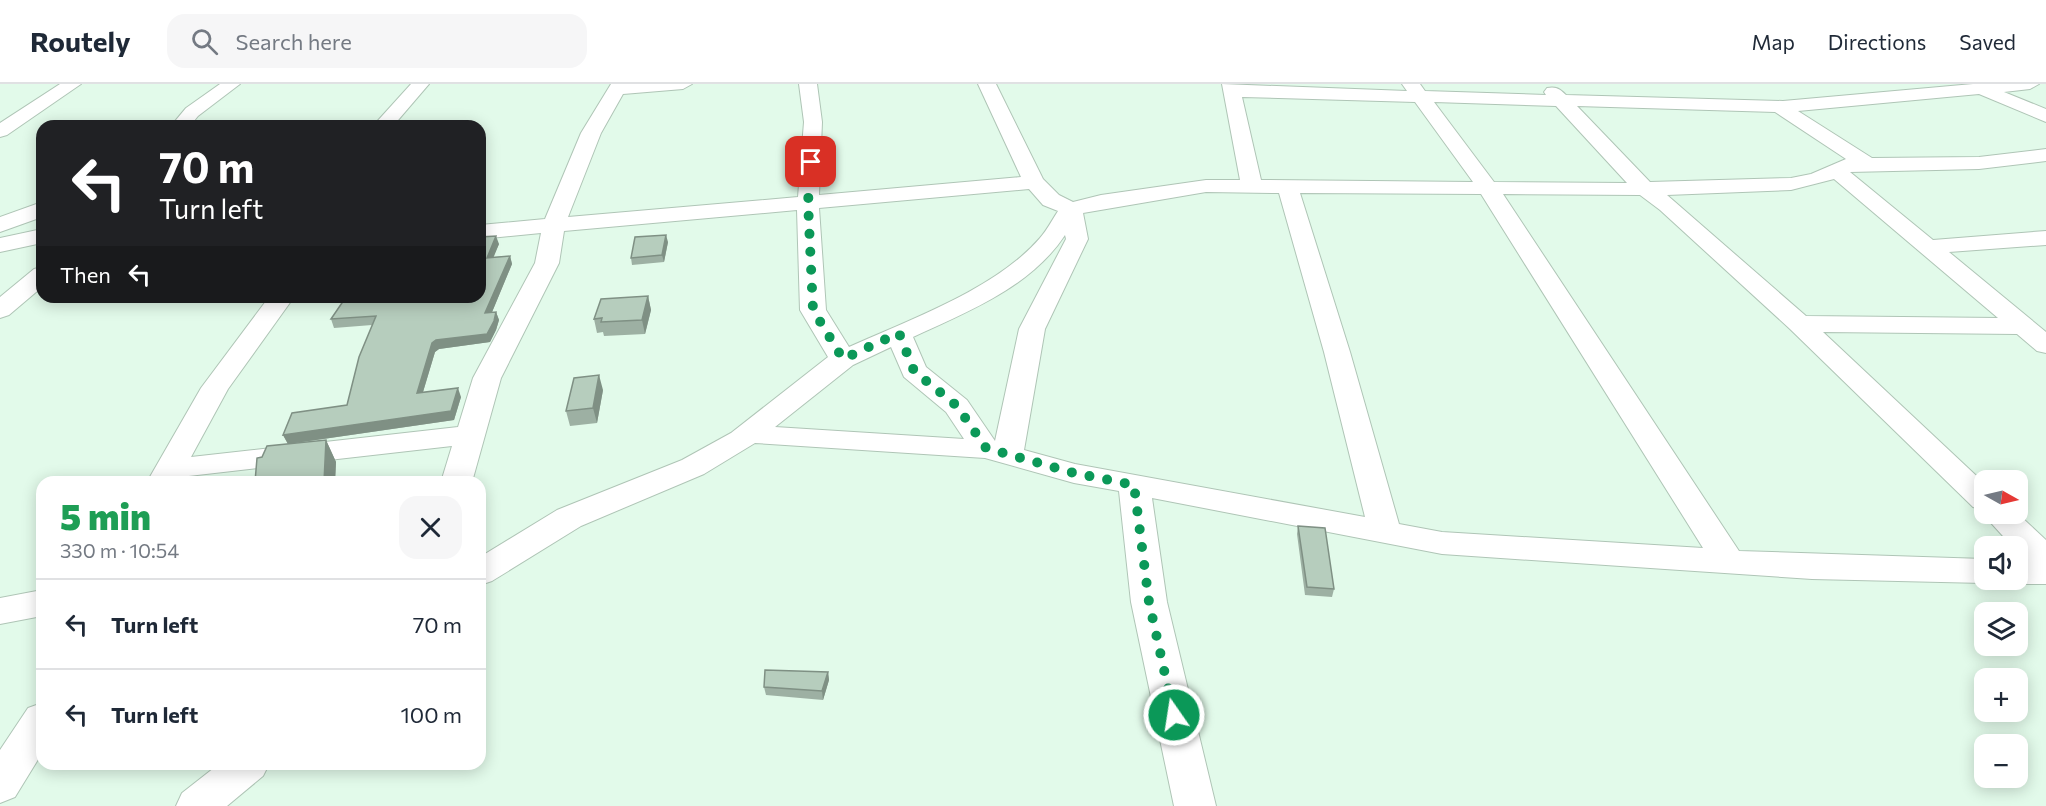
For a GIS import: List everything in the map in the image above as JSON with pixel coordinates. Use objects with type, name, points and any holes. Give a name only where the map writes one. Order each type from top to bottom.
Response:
[{"type":"street","points":[[0,131],[72,84]]},
{"type":"street","points":[[185,120],[192,112],[231,84]]},
{"type":"street","points":[[389,120],[420,84]]},
{"type":"street","points":[[458,476],[487,378],[547,263],[554,224],[591,133],[618,86],[683,84]]},
{"type":"street","points":[[808,84],[813,122],[808,202],[813,310],[843,359]]},
{"type":"street","points":[[987,84],[1034,182],[1051,200],[1071,209],[1101,201],[1206,186],[1251,184],[1645,189],[1791,184],[1817,179],[1851,164],[1979,164],[2046,155]]},
{"type":"street","points":[[1546,84],[1645,189],[1668,205],[1799,324],[1974,490]]},
{"type":"street","points":[[1846,84],[1879,99]]},
{"type":"street","points":[[1251,184],[1232,88],[1415,90],[1560,100],[1780,107],[2030,84]]},
{"type":"street","points":[[1978,87],[2046,116]]},
{"type":"street","points":[[1415,90],[1488,188],[1728,561]]},
{"type":"street","points":[[1752,90],[1866,163]]},
{"type":"street","points":[[1838,171],[2038,336]]},
{"type":"street","points":[[486,231],[1034,182]]},
{"type":"street","points":[[1287,185],[1337,352],[1385,532]]},
{"type":"street","points":[[486,569],[569,518],[693,467],[747,434],[843,359],[976,299],[1030,260],[1047,243],[1071,209]]},
{"type":"street","points":[[997,452],[1017,392],[1032,329],[1077,239],[1071,209]]},
{"type":"street","points":[[0,225],[36,211]]},
{"type":"street","points":[[0,245],[36,237]]},
{"type":"street","points":[[1928,247],[2046,238]]},
{"type":"street","points":[[0,251],[36,249]]},
{"type":"street","points":[[0,310],[36,279]]},
{"type":"street","points":[[165,475],[215,388],[278,303]]},
{"type":"street","points":[[1799,324],[2038,336]]},
{"type":"street","points":[[899,333],[914,371],[957,406],[997,452]]},
{"type":"street","points":[[747,434],[997,452],[1074,473],[1442,543],[1812,567],[1974,571]]},
{"type":"street","points":[[165,475],[470,435]]},
{"type":"street","points":[[1134,485],[1149,602],[1195,806]]},
{"type":"street","points":[[2009,524],[2046,560]]},
{"type":"street","points":[[2028,572],[2046,572]]},
{"type":"street","points":[[0,611],[36,604]]},
{"type":"street","points":[[0,785],[36,728]]},
{"type":"street","points":[[197,806],[241,770]]},
{"type":"building","points":[[666,235],[662,255],[631,258],[635,237]]},
{"type":"building","points":[[496,236],[487,258],[510,256],[485,313],[496,312],[494,321],[487,334],[436,340],[432,343],[417,393],[458,388],[451,411],[283,435],[292,413],[347,405],[359,357],[376,316],[331,319],[342,303],[486,303],[486,237]]},
{"type":"building","points":[[648,296],[642,320],[601,322],[602,318],[594,319],[601,299]]},
{"type":"building","points":[[599,375],[593,408],[566,411],[574,378]]},
{"type":"building","points":[[326,440],[324,476],[256,476],[257,458],[262,457],[267,446]]},
{"type":"building","points":[[1298,526],[1325,528],[1334,589],[1307,587]]},
{"type":"building","points":[[765,670],[828,672],[822,691],[764,687]]},
{"type":"route","points":[[811,162],[808,202],[813,310],[843,359],[899,333],[914,371],[957,406],[986,448],[1074,473],[1134,485],[1149,602],[1174,715]]}]
